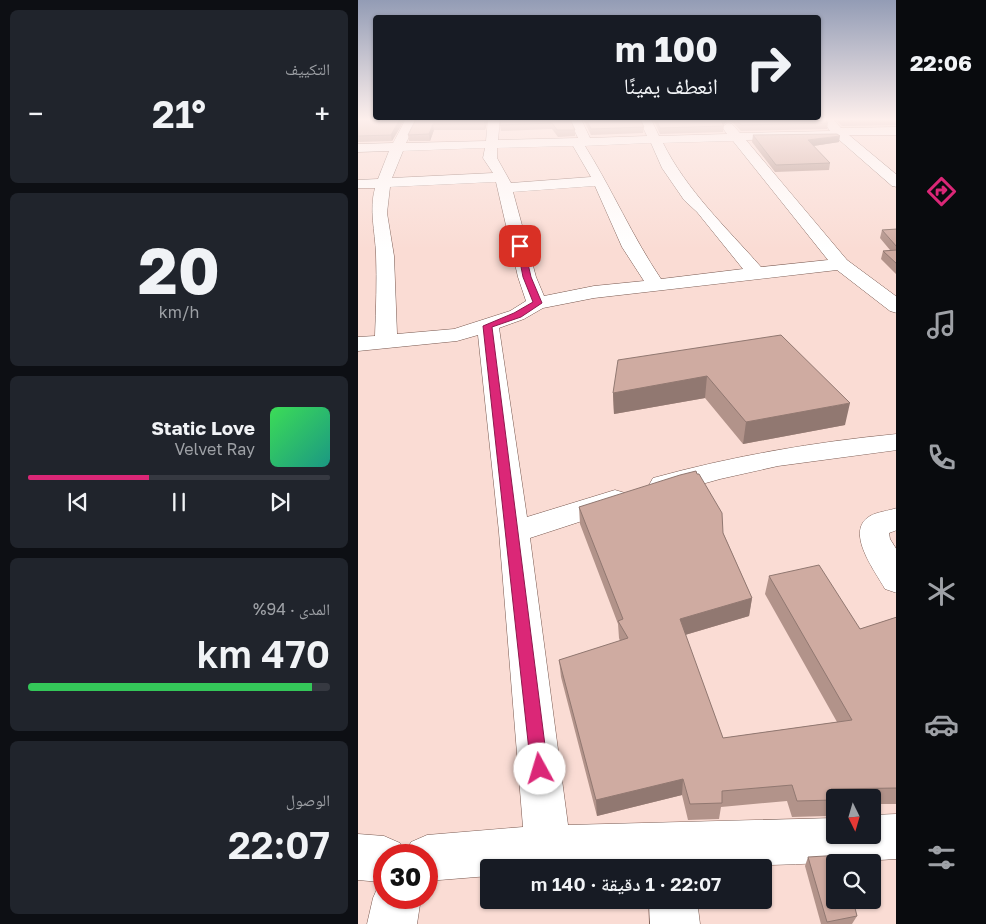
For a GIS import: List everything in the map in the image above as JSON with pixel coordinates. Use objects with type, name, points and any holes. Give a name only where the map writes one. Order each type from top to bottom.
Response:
[{"type":"street","points":[[386,340],[385,251],[379,213],[384,182],[392,162]]},
{"type":"street","points":[[492,162],[503,182],[527,277],[537,303]]},
{"type":"street","points":[[591,162],[631,247],[656,285]]},
{"type":"street","points":[[666,162],[689,197],[703,209],[756,273]]},
{"type":"street","points":[[755,162],[841,264],[896,307]]},
{"type":"street","points":[[872,162],[896,183]]},
{"type":"street","points":[[358,184],[384,182],[600,181]]},
{"type":"street","points":[[358,344],[457,335],[518,315],[537,303],[594,292],[841,264]]},
{"type":"street","points":[[488,326],[514,532],[548,848]]},
{"type":"street","points":[[514,532],[703,473],[834,447],[896,442]]},
{"type":"street","points":[[896,519],[881,523],[874,529],[874,539],[896,580]]},
{"type":"street","points":[[438,857],[548,848],[671,856],[896,836]]},
{"type":"street","points":[[358,857],[373,858]]},
{"type":"street","points":[[392,924],[395,909]]},
{"type":"street","points":[[674,909],[675,924]]},
{"type":"building","points":[[774,162],[830,163],[776,165]]},
{"type":"building","points":[[897,229],[897,247],[882,230]]},
{"type":"building","points":[[897,250],[897,264],[883,251]]},
{"type":"building","points":[[781,335],[850,403],[746,422],[707,376],[613,393],[618,360]]},
{"type":"building","points":[[696,471],[722,513],[723,533],[752,598],[680,619],[723,738],[852,720],[769,576],[819,565],[860,629],[897,617],[897,788],[826,789],[826,800],[797,801],[792,785],[722,791],[722,803],[690,804],[683,779],[596,800],[559,660],[628,638],[618,621],[623,619],[579,507]]},
{"type":"building","points":[[826,856],[826,909],[855,909],[857,916],[827,922],[808,857]]},
{"type":"route","points":[[520,246],[527,277],[537,303],[518,315],[488,326],[514,532],[540,769]]}]
